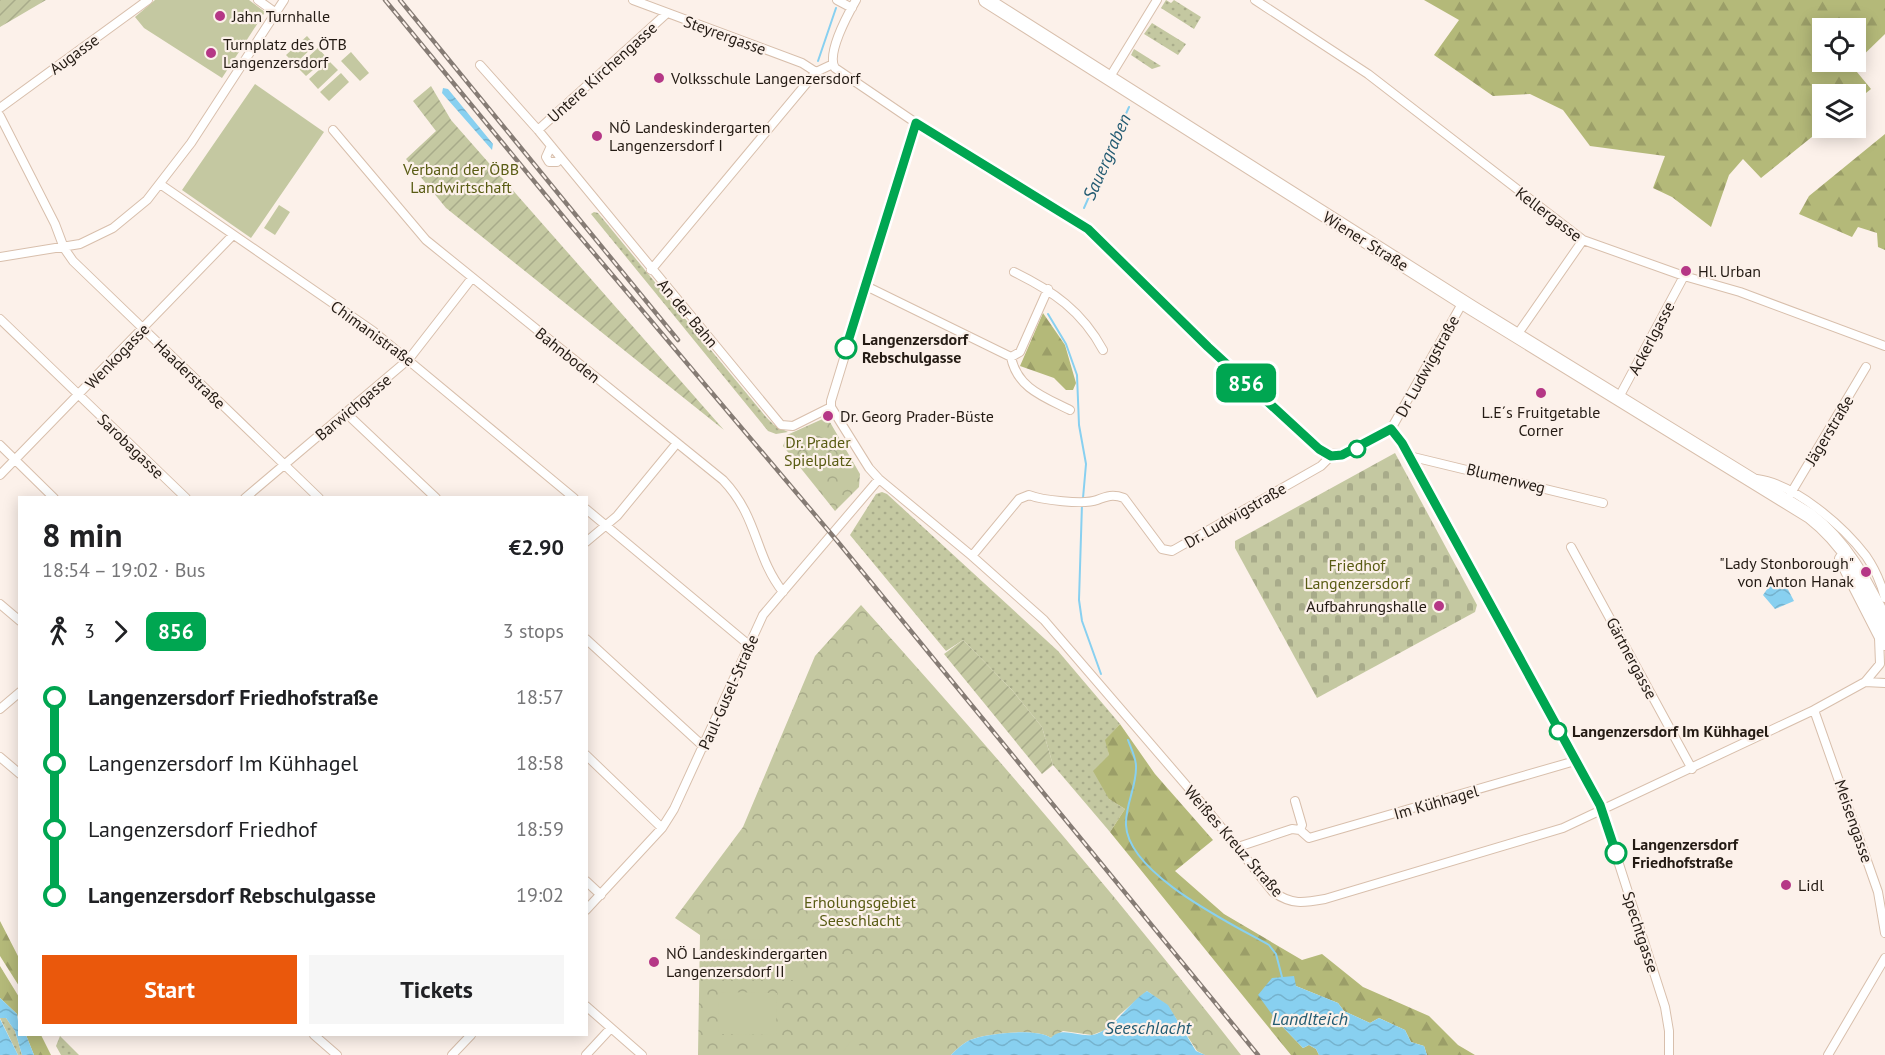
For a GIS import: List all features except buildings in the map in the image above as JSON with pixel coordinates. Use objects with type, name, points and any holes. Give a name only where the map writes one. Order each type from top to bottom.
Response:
[{"type":"main road","name":"Wiener Straße","points":[[986,0],[1108,80],[1618,399],[1810,516],[1835,538],[1859,569],[1883,620],[1885,644]]},
{"type":"street","name":"Augasse","points":[[0,108],[148,0]]},
{"type":"street","points":[[258,0],[276,13]]},
{"type":"street","points":[[0,257],[80,244],[113,228],[147,200],[284,0]]},
{"type":"street","name":"Steyrergasse","points":[[633,0],[650,3],[666,14],[802,63],[816,72]]},
{"type":"street","points":[[832,64],[833,50],[854,4],[837,0]]},
{"type":"street","points":[[1108,80],[1157,0]]},
{"type":"street","name":"Kellergasse","points":[[1256,0],[1368,74],[1582,240],[1684,276],[1740,292],[1885,346]]},
{"type":"street","name":"Untere Kirchengasse","points":[[538,130],[666,14]]},
{"type":"street","points":[[651,270],[816,72],[832,64]]},
{"type":"street","points":[[832,64],[916,123],[1088,229],[1232,370],[1319,449],[1331,456]]},
{"type":"street","name":"An der Bahn","points":[[480,65],[551,147],[546,151],[546,158],[549,162],[556,162],[560,158],[781,425],[793,426],[831,407]]},
{"type":"street","name":"Haaderstraße","points":[[0,116],[55,224],[64,248],[73,261],[317,496]]},
{"type":"street","points":[[831,407],[916,123]]},
{"type":"street","name":"Bahnboden","points":[[333,130],[410,225],[472,278],[723,480],[740,499],[752,522],[767,570],[783,592]]},
{"type":"street","name":"Chimanistraße","points":[[160,184],[362,323],[410,359],[572,496]]},
{"type":"street","name":"Wenkogasse","points":[[0,474],[233,235]]},
{"type":"street","points":[[1516,335],[1582,240]]},
{"type":"street","points":[[1014,272],[1061,298],[1095,334],[1103,350]]},
{"type":"street","name":"Ackerlgasse","points":[[1618,399],[1684,276]]},
{"type":"street","name":"Barwichgasse","points":[[247,496],[410,359],[472,278]]},
{"type":"street","points":[[866,285],[1011,357],[1015,372],[1022,382],[1070,410]]},
{"type":"street","points":[[1011,357],[1020,352],[1048,289]]},
{"type":"street","name":"Dr Ludwigstraße","points":[[1391,429],[1463,302]]},
{"type":"street","name":"Sarobagasse","points":[[0,319],[184,496]]},
{"type":"street","name":"Jägerstraße","points":[[1791,493],[1866,367]]},
{"type":"street","name":"Weißes Kreuz Straße","points":[[831,407],[869,468],[879,479],[972,556],[1044,621],[1238,847],[1273,892],[1286,902],[1299,904],[1325,899],[1563,828],[1814,710],[1868,680],[1885,675]]},
{"type":"street","points":[[346,413],[434,496]]},
{"type":"street","name":"Dr. Ludwigstraße","points":[[1124,498],[1162,549],[1172,551],[1321,466],[1331,456],[1354,450],[1391,429]]},
{"type":"street","name":"Spechtgasse","points":[[1391,429],[1409,456],[1602,811],[1665,1007],[1669,1031],[1669,1055]]},
{"type":"street","points":[[588,540],[606,526],[678,443]]},
{"type":"street","points":[[0,445],[52,496]]},
{"type":"street","name":"Blumenweg","points":[[1409,456],[1603,503]]},
{"type":"street","name":"Wiener Straße","points":[[1748,478],[1772,482],[1826,515],[1859,548],[1874,568],[1885,598]]},
{"type":"street","name":"Paul-Gusel-Straße","points":[[588,908],[662,828],[704,747],[766,611],[879,479]]},
{"type":"street","points":[[972,556],[1024,495],[1041,500],[1096,501],[1109,495],[1124,498],[1127,488]]},
{"type":"street","points":[[588,511],[749,645]]},
{"type":"street","name":"Gärtnergasse","points":[[1571,546],[1692,769]]},
{"type":"street","points":[[0,604],[18,619]]},
{"type":"street","points":[[1883,620],[1882,659],[1868,680],[1885,683]]},
{"type":"street","points":[[588,641],[704,747]]},
{"type":"street","points":[[0,709],[18,694]]},
{"type":"street","name":"Meisengasse","points":[[1814,710],[1878,892],[1885,933]]},
{"type":"street","points":[[0,757],[18,772]]},
{"type":"street","points":[[588,757],[662,828]]},
{"type":"street","name":"Im Kühhagel","points":[[1238,847],[1292,829],[1300,830],[1309,838],[1575,762]]},
{"type":"street","points":[[1295,801],[1302,825],[1300,830]]},
{"type":"street","points":[[588,883],[601,895]]},
{"type":"street","points":[[1828,1055],[1885,958]]},
{"type":"street","points":[[588,1008],[642,1055]]},
{"type":"street","points":[[586,1055],[611,1028]]},
{"type":"street","points":[[315,1036],[337,1055]]},
{"type":"street","points":[[452,1055],[470,1036]]},
{"type":"green space","points":[[0,0],[46,0],[0,27]]},
{"type":"green space","name":"Turnplatz des ÖTB Langenzersdorf","points":[[155,0],[249,0],[265,12],[222,78],[144,28],[135,17]]},
{"type":"green space","points":[[1166,0],[1171,3],[1174,0],[1201,17],[1194,29],[1161,8]]},
{"type":"green space","points":[[1424,0],[1885,0],[1885,34],[1866,52],[1866,18],[1812,18],[1812,72],[1857,72],[1871,89],[1866,93],[1866,84],[1812,84],[1812,137],[1761,178],[1743,159],[1729,175],[1711,227],[1672,197],[1653,188],[1665,156],[1590,146],[1563,110],[1530,94],[1493,96],[1434,55],[1459,20]]},
{"type":"green space","points":[[1152,23],[1186,44],[1178,55],[1144,34]]},
{"type":"green space","points":[[307,36],[315,45],[295,64],[286,55]]},
{"type":"green space","points":[[318,48],[327,58],[306,76],[297,67]]},
{"type":"green space","points":[[1134,49],[1161,66],[1152,69],[1131,55]]},
{"type":"green space","points":[[351,52],[369,73],[360,81],[341,61]]},
{"type":"green space","points":[[329,61],[338,70],[318,89],[309,79]]},
{"type":"green space","points":[[341,73],[349,82],[329,101],[320,92]]},
{"type":"green space","points":[[255,84],[324,132],[251,238],[182,190]]},
{"type":"green space","name":"Verband der ÖBB Landwirtschaft","points":[[431,86],[451,120],[724,430],[446,208],[406,159],[436,131],[413,101]]},
{"type":"green space","points":[[1885,134],[1885,250],[1878,247],[1877,233],[1858,227],[1852,237],[1799,214],[1809,196]]},
{"type":"green space","points":[[279,205],[290,212],[275,235],[264,228]]},
{"type":"green space","points":[[598,213],[766,417],[774,425],[788,432],[776,434],[768,431],[591,214]]},
{"type":"green space","points":[[1043,313],[1065,345],[1076,383],[1073,390],[1066,390],[1054,378],[1020,366]]},
{"type":"green space","name":"Dr. Prader Spielplatz","points":[[827,417],[860,474],[859,487],[835,511],[783,446],[787,435]]},
{"type":"green space","name":"Friedhof Langenzersdorf","points":[[1395,453],[1477,605],[1475,612],[1317,698],[1235,548],[1235,541]]},
{"type":"green space","points":[[882,492],[887,494],[1058,651],[1120,724],[1106,740],[1109,755],[1109,799],[1125,809],[1110,832],[1053,765],[1042,727],[1012,690],[963,640],[946,651],[850,535],[876,494]]},
{"type":"green space","name":"Erholungsgebiet Seeschlacht","points":[[861,605],[1055,827],[1241,1055],[1205,1055],[1197,1051],[1168,1006],[1147,991],[1118,1016],[1108,1029],[1092,1035],[1063,1031],[1051,1038],[1023,1032],[999,1034],[970,1040],[951,1055],[698,1055],[700,935],[675,918],[743,827],[815,656]]},
{"type":"green space","points":[[963,640],[1012,690],[1042,727],[1053,765],[1042,774],[944,654]]},
{"type":"green space","points":[[1120,724],[1155,774],[1213,840],[1175,871],[1224,914],[1302,960],[1322,954],[1363,987],[1429,1016],[1458,1045],[1475,1055],[1427,1055],[1424,1046],[1411,1042],[1405,1030],[1379,1018],[1370,1023],[1344,1011],[1338,1003],[1296,986],[1276,1020],[1303,1048],[1309,1045],[1316,1049],[1319,1055],[1291,1055],[1110,832],[1125,809],[1109,799],[1093,771],[1109,755],[1105,740]]},
{"type":"green space","points":[[0,921],[18,956],[18,984],[0,956]]},
{"type":"green space","points":[[804,939],[804,980],[707,980],[708,940]]},
{"type":"green space","points":[[0,966],[18,995],[18,1017],[0,998]]},
{"type":"green space","points":[[719,992],[777,993],[776,1035],[718,1034]]},
{"type":"green space","points":[[0,1018],[6,1018],[15,1031],[22,1055],[18,1055]]},
{"type":"green space","points":[[26,1036],[42,1036],[51,1055],[34,1055]]},
{"type":"green space","points":[[60,1036],[79,1055],[61,1055],[56,1046]]},
{"type":"green space","points":[[852,1040],[873,1055],[846,1055],[843,1052]]},
{"type":"water","points":[[443,88],[448,89],[493,144],[492,150],[442,93]]},
{"type":"water","points":[[1782,578],[1794,601],[1775,609],[1763,595],[1770,585]]},
{"type":"water","name":"Landlteich","points":[[1294,976],[1296,986],[1338,1003],[1344,1011],[1370,1023],[1379,1018],[1405,1030],[1411,1042],[1424,1046],[1427,1055],[1319,1055],[1316,1049],[1309,1045],[1303,1048],[1276,1020],[1258,995],[1272,978]]},
{"type":"water","name":"Seeschlacht","points":[[1147,991],[1168,1005],[1196,1051],[1205,1055],[951,1055],[967,1042],[987,1035],[1023,1032],[1051,1038],[1060,1033],[1092,1035],[1099,1033]]},
{"type":"water","points":[[0,998],[17,1014],[18,1036],[26,1036],[34,1055],[22,1055],[15,1031],[6,1018],[0,1018]]},
{"type":"water","points":[[0,1019],[18,1055],[0,1055]]},
{"type":"waterway","points":[[818,61],[836,8]]},
{"type":"waterway","name":"Sauergraben","points":[[1084,208],[1129,107]]},
{"type":"waterway","points":[[1048,314],[1066,344],[1077,375],[1079,425],[1086,464],[1083,498]]},
{"type":"waterway","points":[[1082,504],[1079,600],[1082,621],[1101,674]]},
{"type":"waterway","points":[[1128,740],[1136,766],[1135,781],[1126,818],[1131,843],[1144,861],[1162,879],[1207,910],[1269,945],[1276,954],[1282,977]]},
{"type":"railway","points":[[385,0],[571,226],[838,542],[1258,1055]]},
{"type":"railway","points":[[400,0],[678,340]]},
{"type":"bus line","name":"856","points":[[846,348],[916,123],[1024,187],[1088,229],[1110,248],[1232,370],[1319,449],[1331,456],[1342,455],[1387,434],[1391,429],[1402,443],[1545,709],[1600,805],[1616,853]]},
{"type":"place","name":"Jahn Turnhalle","points":[[220,16]]},
{"type":"place","name":"Turnplatz des ÖTB Langenzersdorf","points":[[211,53]]},
{"type":"place","name":"Volksschule Langenzersdorf","points":[[659,78]]},
{"type":"place","name":"NÖ Landeskindergarten Langenzersdorf I","points":[[597,136]]},
{"type":"place","name":"Hl. Urban","points":[[1686,271]]},
{"type":"place","name":"Langenzersdorf Rebschulgasse","points":[[846,348]]},
{"type":"place","name":"L.E´s Fruitgetable Corner","points":[[1541,393]]},
{"type":"place","name":"Dr. Georg Prader-Büste","points":[[828,416]]},
{"type":"place","name":"\"Lady Stonborough\" von Anton Hanak","points":[[1866,572]]},
{"type":"place","name":"Aufbahrungshalle","points":[[1439,606]]},
{"type":"place","name":"Langenzersdorf Im Kühhagel","points":[[1558,731]]},
{"type":"place","name":"Langenzersdorf Friedhofstraße","points":[[1616,853]]},
{"type":"place","name":"Lidl","points":[[1786,885]]},
{"type":"place","name":"NÖ Landeskindergarten Langenzersdorf II","points":[[654,962]]}]
